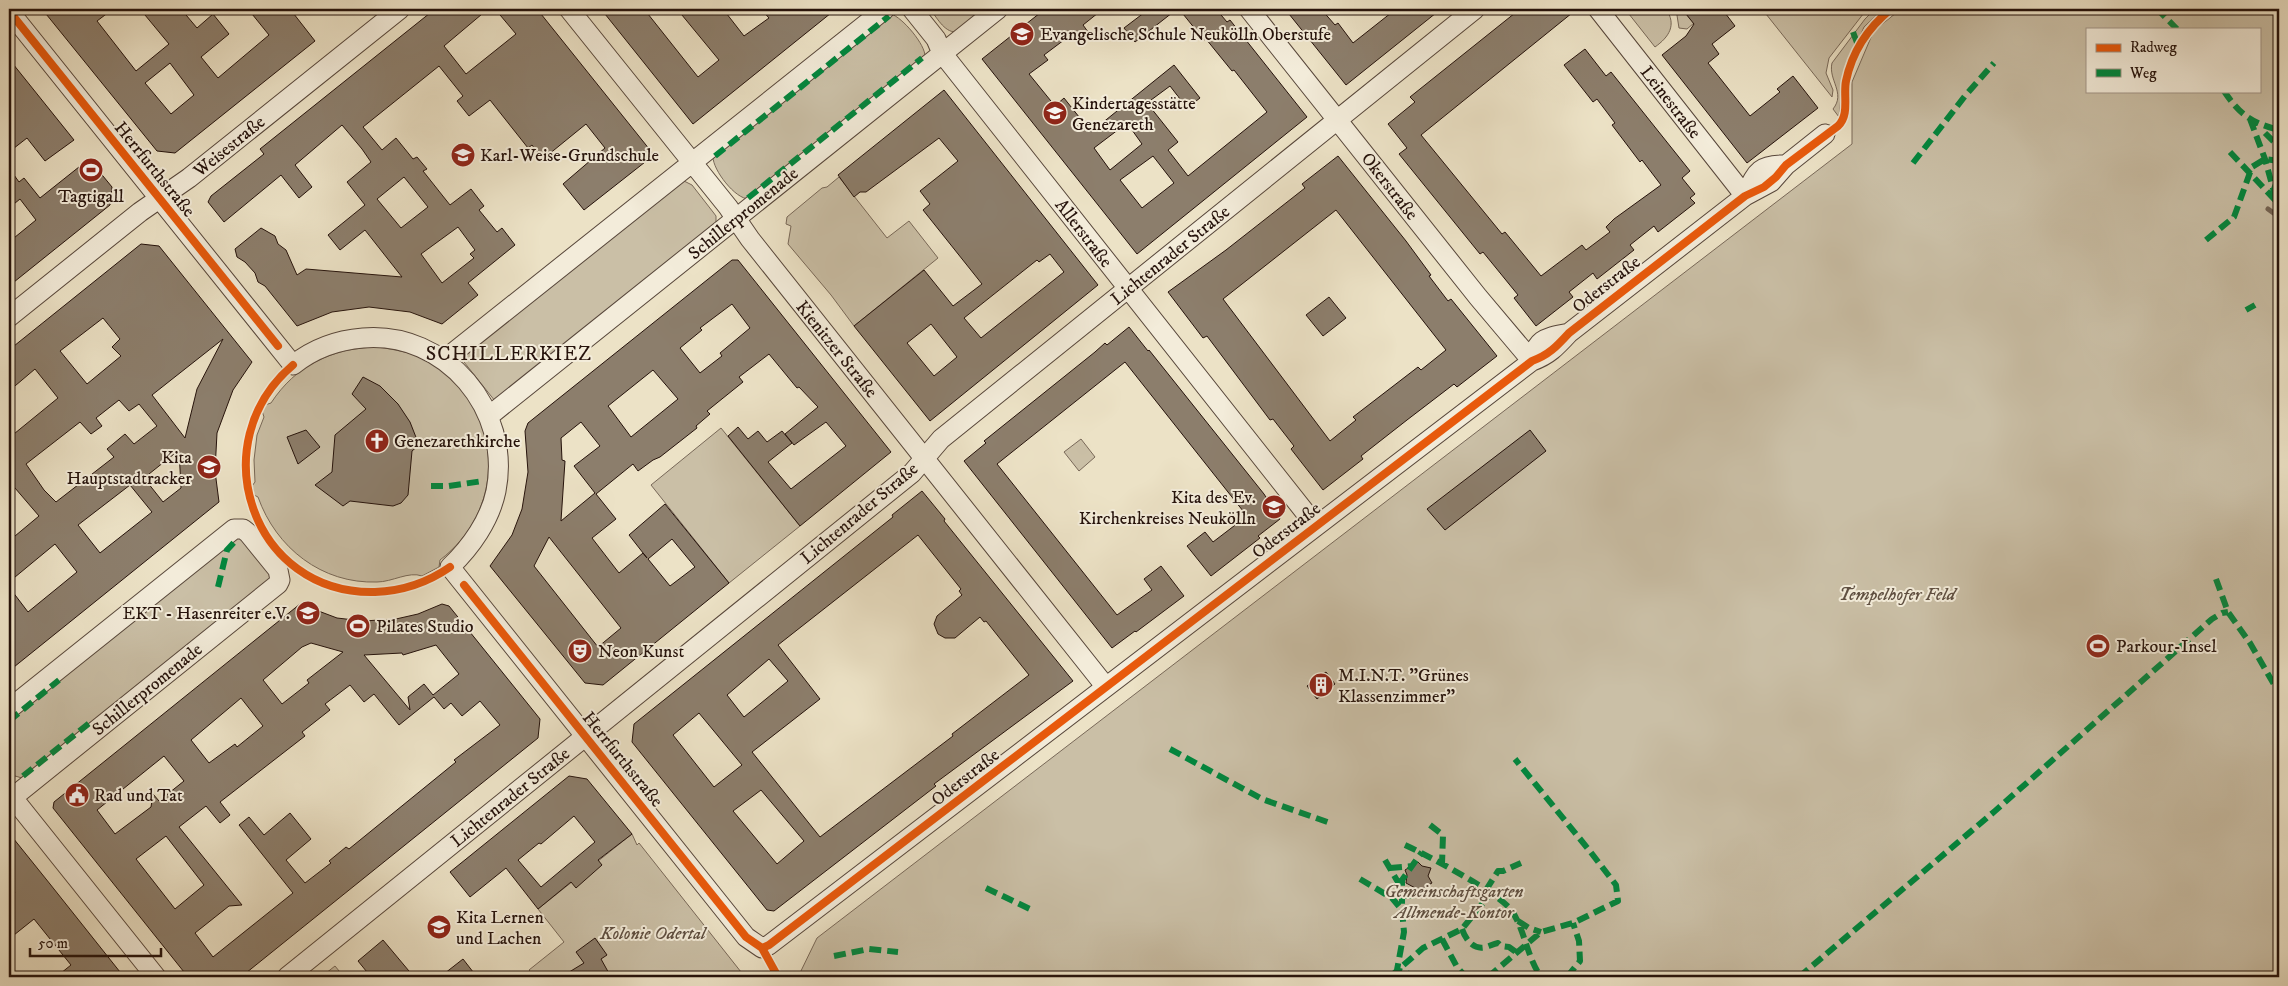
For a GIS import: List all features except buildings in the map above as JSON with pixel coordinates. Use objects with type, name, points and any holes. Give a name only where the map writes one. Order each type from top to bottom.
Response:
[{"type":"street","name":"Weisestraße","points":[[9,317],[160,198],[189,178],[400,9]]},
{"type":"street","name":"Kienitzer Straße","points":[[569,9],[1106,687]]},
{"type":"street","points":[[489,416],[470,384],[444,360],[885,9]]},
{"type":"street","name":"Allerstraße","points":[[912,9],[936,39],[942,53],[1316,526]]},
{"type":"street","name":"Schillerpromenade","points":[[489,416],[998,9]]},
{"type":"street","name":"Okerstraße","points":[[1249,9],[1478,297],[1532,361]]},
{"type":"street","name":"Lichtenrader Straße","points":[[287,977],[912,473],[941,440],[1475,9]]},
{"type":"street","name":"Leinestraße","points":[[1598,9],[1745,196]]},
{"type":"street","name":"Herrfurthstraße","points":[[9,10],[293,364],[311,352],[329,344],[366,338],[383,338],[411,343],[444,360]]},
{"type":"street","name":"Oderstraße","points":[[762,948],[769,946],[1532,361],[1535,346],[1545,338],[1569,333],[1745,196],[1764,187],[1786,165],[1825,134]]},
{"type":"street","name":"Herrfurthstraße","points":[[489,416],[498,456],[496,491],[489,513],[478,533],[450,567],[746,937],[762,948]]},
{"type":"street","name":"Schillerpromenade","points":[[9,709],[234,529],[243,529],[248,533],[278,570],[280,580],[278,584],[10,795]]},
{"type":"street","points":[[10,795],[156,977]]},
{"type":"green space","points":[[930,9],[989,9],[959,32],[954,32],[946,28]]},
{"type":"green space","points":[[1625,9],[1666,9],[1671,20],[1668,35],[1655,47]]},
{"type":"green space","points":[[1676,9],[1682,9],[1694,23],[1687,29],[1679,28]]},
{"type":"green space","points":[[1762,9],[1867,9],[1829,58],[1826,73],[1833,90],[1832,97]]},
{"type":"green space","points":[[1875,9],[1883,9],[1864,27],[1843,75],[1839,117],[1833,109],[1838,97],[1832,75],[1832,63],[1865,19]]},
{"type":"green space","name":"Tempelhofer Feld","points":[[1901,9],[2279,9],[2279,977],[798,977],[817,938],[1852,144],[1852,82],[1876,29]]},
{"type":"green space","points":[[891,14],[901,20],[918,39],[925,57],[749,199],[743,198],[731,189],[717,169],[713,157]]},
{"type":"green space","points":[[839,177],[887,238],[909,221],[938,258],[854,326],[831,295],[788,244],[791,226],[786,224],[787,217],[822,188],[827,187]]},
{"type":"green space","points":[[684,181],[692,185],[713,212],[716,216],[716,223],[495,401],[460,357]]},
{"type":"green space","points":[[375,347],[424,357],[447,369],[465,391],[479,416],[486,441],[488,467],[485,493],[476,517],[461,540],[440,560],[439,567],[422,576],[412,575],[377,582],[357,581],[338,577],[304,559],[289,547],[276,532],[258,497],[254,495],[252,486],[255,482],[254,460],[257,435],[264,417],[262,411],[265,405],[271,403],[292,378],[316,362],[344,351]]},
{"type":"green space","points":[[721,428],[800,526],[729,583],[651,485]]},
{"type":"green space","points":[[1081,439],[1095,457],[1079,471],[1064,452]]},
{"type":"green space","points":[[237,537],[241,539],[271,576],[272,580],[22,778],[15,776],[9,769],[9,717]]},
{"type":"green space","name":"Kolonie Odertal","points":[[632,834],[637,845],[639,843],[745,977],[535,977],[529,970],[564,942],[538,909]]},
{"type":"green space","points":[[335,966],[344,977],[321,977]]},
{"type":"waterway","points":[[2268,209],[2279,217]]},
{"type":"marked path","points":[[2164,9],[2160,12],[2176,28]]},
{"type":"marked path","points":[[715,156],[889,16]]},
{"type":"marked path","points":[[1853,32],[1859,48]]},
{"type":"marked path","points":[[748,198],[922,58]]},
{"type":"marked path","points":[[1913,163],[1965,96],[1994,63]]},
{"type":"marked path","points":[[2225,92],[2247,117],[2279,130]]},
{"type":"marked path","points":[[2250,119],[2265,159],[2277,203]]},
{"type":"marked path","points":[[2265,133],[2274,142],[2279,153]]},
{"type":"marked path","points":[[2230,152],[2276,201]]},
{"type":"marked path","points":[[2206,240],[2234,217],[2252,167],[2265,159],[2279,161]]},
{"type":"marked path","points":[[2274,189],[2279,176]]},
{"type":"marked path","points":[[2246,310],[2255,305]]},
{"type":"marked path","points":[[431,486],[449,486],[483,481]]},
{"type":"marked path","points":[[218,587],[227,550],[237,539]]},
{"type":"marked path","points":[[2216,579],[2228,612],[2250,643],[2279,693]]},
{"type":"marked path","points":[[1799,977],[1995,811],[2212,619],[2228,612]]},
{"type":"marked path","points":[[9,721],[59,680]]},
{"type":"marked path","points":[[23,776],[92,721]]},
{"type":"marked path","points":[[1170,749],[1262,799],[1333,824]]},
{"type":"marked path","points":[[1488,977],[1541,932],[1573,923],[1618,901],[1616,885],[1515,759]]},
{"type":"marked path","points":[[1430,825],[1443,835],[1442,864]]},
{"type":"marked path","points":[[1405,845],[1479,885],[1505,904],[1512,911],[1520,927],[1532,961],[1541,977]]},
{"type":"marked path","points":[[1419,977],[1397,970],[1404,932],[1402,880],[1422,852]]},
{"type":"marked path","points":[[1385,860],[1402,889]]},
{"type":"marked path","points":[[1486,890],[1498,871],[1503,871],[1521,863]]},
{"type":"marked path","points":[[1390,868],[1412,866]]},
{"type":"marked path","points":[[1360,879],[1392,898],[1402,910]]},
{"type":"marked path","points":[[1402,896],[1419,895],[1436,887]]},
{"type":"marked path","points":[[986,888],[1030,909]]},
{"type":"marked path","points":[[1390,977],[1423,948],[1462,929],[1491,893]]},
{"type":"marked path","points":[[1518,921],[1529,928],[1541,932]]},
{"type":"marked path","points":[[1567,977],[1580,961],[1579,941],[1573,923]]},
{"type":"marked path","points":[[1462,929],[1467,940],[1477,947],[1481,948],[1498,943],[1516,952]]},
{"type":"marked path","points":[[1442,939],[1457,967],[1466,977]]},
{"type":"marked path","points":[[834,956],[869,949],[898,952]]},
{"type":"cycle path","points":[[762,948],[769,945],[1532,361],[1552,350],[1569,333],[1745,196],[1764,187],[1786,165],[1838,126],[1844,116],[1845,87],[1852,60],[1862,41],[1891,9]]},
{"type":"cycle path","points":[[9,11],[278,346]]},
{"type":"cycle path","points":[[293,365],[265,397],[250,434],[246,472],[253,509],[271,542],[297,569],[332,586],[375,592],[395,590],[424,582],[450,567]]},
{"type":"cycle path","points":[[464,585],[746,937],[762,948],[778,977]]},
{"type":"place","name":"Evangelische Schule Neukölln Oberstufe","points":[[1022,34]]},
{"type":"place","name":"Kindertagesstätte Genezareth","points":[[1055,113]]},
{"type":"place","name":"Karl-Weise-Grundschule","points":[[463,155]]},
{"type":"place","name":"Tagtigall","points":[[91,170]]},
{"type":"place","name":"Genezarethkirche","points":[[377,441]]},
{"type":"place","name":"Kita Hauptstadtracker","points":[[209,467]]},
{"type":"place","name":"Kita des Ev. Kirchenkreises Neukölln","points":[[1274,507]]},
{"type":"place","name":"EKT - Hasenreiter e.V.","points":[[308,613]]},
{"type":"place","name":"Pilates Studio","points":[[358,626]]},
{"type":"place","name":"Parkour-Insel","points":[[2098,646]]},
{"type":"place","name":"Neon Kunst","points":[[580,651]]},
{"type":"place","name":"M.I.N.T. \"Grünes Klassenzimmer\"","points":[[1321,685]]},
{"type":"place","name":"Rad und Tat","points":[[77,795]]},
{"type":"place","name":"Kita Lernen und Lachen","points":[[439,927]]},
{"type":"district","name":"SCHILLERKIEZ","points":[[509,353]]},
{"type":"park label","name":"Gemeinschaftsgarten Allmende-Kontor","points":[[1454,901]]}]
